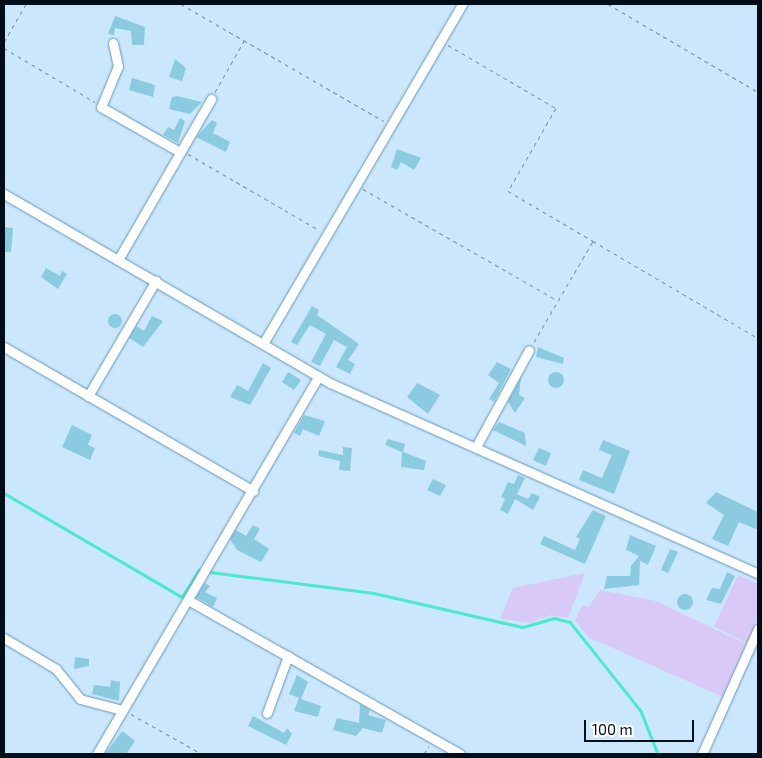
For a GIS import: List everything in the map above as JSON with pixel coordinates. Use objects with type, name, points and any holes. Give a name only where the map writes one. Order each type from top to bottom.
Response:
[{"type":"street","points":[[264,342],[462,4]]},
{"type":"street","points":[[113,43],[118,66],[101,107],[180,151]]},
{"type":"street","points":[[119,258],[211,99]]},
{"type":"street","points":[[4,194],[119,258],[319,376],[477,445],[758,574]]},
{"type":"street","points":[[88,396],[156,280]]},
{"type":"street","points":[[4,347],[253,491]]},
{"type":"street","points":[[477,445],[529,350]]},
{"type":"street","points":[[97,754],[319,376]]},
{"type":"street","points":[[188,600],[460,754]]},
{"type":"street","points":[[702,754],[758,629]]},
{"type":"street","points":[[4,638],[56,669],[80,699],[122,710]]},
{"type":"street","points":[[267,713],[288,656]]},
{"type":"path","points":[[4,42],[26,4]]},
{"type":"path","points":[[181,4],[391,125]]},
{"type":"path","points":[[608,4],[758,92]]},
{"type":"path","points":[[211,99],[244,40]]},
{"type":"path","points":[[440,41],[556,108],[508,191],[758,338]]},
{"type":"path","points":[[4,48],[101,107]]},
{"type":"path","points":[[180,151],[327,235]]},
{"type":"path","points":[[356,185],[558,300]]},
{"type":"path","points":[[529,350],[593,241]]},
{"type":"path","points":[[122,710],[202,754]]},
{"type":"path","points":[[424,754],[433,738]]},
{"type":"shaded area","points":[[585,573],[568,618],[551,615],[530,623],[500,618],[513,588]]},
{"type":"shaded area","points":[[738,575],[758,584],[758,618],[747,643],[714,627]]},
{"type":"shaded area","points":[[600,590],[656,601],[746,644],[723,697],[588,637],[575,620],[583,605],[589,607]]},
{"type":"building","points":[[115,16],[145,27],[144,45],[132,45],[131,31],[115,28],[114,35],[108,34]]},
{"type":"building","points":[[175,59],[186,68],[182,81],[169,77]]},
{"type":"building","points":[[132,78],[155,85],[153,97],[129,90]]},
{"type":"building","points":[[177,96],[202,102],[190,114],[169,109],[172,97]]},
{"type":"building","points":[[180,118],[185,121],[178,143],[163,135],[168,127],[174,130]]},
{"type":"building","points":[[212,120],[217,123],[213,133],[230,142],[226,152],[196,137]]},
{"type":"building","points":[[397,149],[421,158],[414,170],[401,162],[397,170],[391,167]]},
{"type":"building","points":[[4,227],[13,228],[11,252],[4,252]]},
{"type":"building","points":[[46,268],[60,276],[62,271],[67,274],[58,289],[41,277]]},
{"type":"building","points":[[312,306],[319,310],[317,315],[359,344],[348,360],[355,364],[350,374],[336,367],[347,347],[334,340],[320,366],[311,362],[326,334],[310,325],[297,345],[291,342]]},
{"type":"building","points":[[115,314],[120,316],[122,321],[120,326],[115,328],[110,326],[108,321],[110,316]]},
{"type":"building","points":[[152,316],[163,321],[143,347],[129,338],[136,326],[144,331]]},
{"type":"building","points":[[538,347],[564,358],[563,364],[536,357]]},
{"type":"building","points":[[497,362],[511,369],[494,402],[489,399],[499,383],[488,375]]},
{"type":"building","points":[[263,363],[271,368],[250,405],[230,397],[237,385],[248,391]]},
{"type":"building","points":[[288,372],[301,380],[294,390],[282,382]]},
{"type":"building","points":[[553,372],[559,372],[564,377],[562,386],[553,388],[548,383],[548,377]]},
{"type":"building","points":[[521,377],[519,395],[525,398],[515,413],[508,402]]},
{"type":"building","points":[[417,383],[440,395],[428,414],[407,397]]},
{"type":"building","points":[[304,415],[325,421],[319,436],[303,429],[300,436],[294,433]]},
{"type":"building","points":[[499,422],[525,433],[526,446],[493,430]]},
{"type":"building","points":[[72,425],[92,435],[88,445],[95,448],[90,460],[62,447]]},
{"type":"building","points":[[388,439],[405,444],[403,452],[426,461],[424,470],[401,467],[402,452],[385,445]]},
{"type":"building","points":[[603,440],[630,451],[614,494],[579,480],[583,470],[602,478],[612,455],[599,450]]},
{"type":"building","points":[[343,447],[352,448],[350,471],[339,470],[340,461],[318,456],[319,450],[343,455]]},
{"type":"building","points":[[539,448],[551,453],[546,466],[533,460]]},
{"type":"building","points":[[518,475],[525,478],[517,494],[528,499],[532,493],[540,497],[533,510],[515,499],[508,514],[500,510],[505,499],[501,497],[508,482],[514,484]]},
{"type":"building","points":[[433,479],[446,485],[440,496],[427,490]]},
{"type":"building","points":[[716,492],[758,512],[758,530],[739,522],[728,546],[712,539],[724,515],[706,503]]},
{"type":"building","points":[[593,510],[606,516],[585,564],[540,544],[544,536],[575,550],[580,539],[576,537]]},
{"type":"building","points":[[253,525],[260,529],[254,539],[269,549],[261,562],[237,550],[230,539],[236,530],[246,536]]},
{"type":"building","points":[[630,535],[656,546],[648,565],[640,561],[639,585],[604,589],[607,576],[630,576],[631,566],[639,556],[626,550]]},
{"type":"building","points":[[670,549],[678,552],[668,573],[661,570]]},
{"type":"building","points":[[727,572],[735,576],[721,604],[706,600],[712,588],[720,589]]},
{"type":"building","points":[[205,583],[210,586],[205,592],[217,598],[213,607],[196,597]]},
{"type":"building","points":[[682,594],[688,594],[693,599],[691,608],[682,610],[677,605],[677,599]]},
{"type":"building","points":[[75,657],[89,659],[89,666],[74,669]]},
{"type":"building","points":[[297,675],[308,682],[301,699],[321,706],[318,717],[294,711],[299,698],[289,694]]},
{"type":"building","points":[[111,680],[120,682],[119,701],[92,694],[94,685],[110,687]]},
{"type":"building","points":[[360,704],[370,710],[368,715],[386,720],[382,733],[363,728],[356,736],[333,730],[337,718],[359,723]]},
{"type":"building","points":[[253,716],[284,733],[287,728],[292,734],[286,745],[248,726]]},
{"type":"building","points":[[122,731],[135,741],[126,754],[105,754]]},
{"type":"waterway","points":[[4,493],[182,597],[199,570]]},
{"type":"waterway","points":[[210,572],[374,593],[523,627],[554,618],[570,622],[641,711],[658,754]]}]
